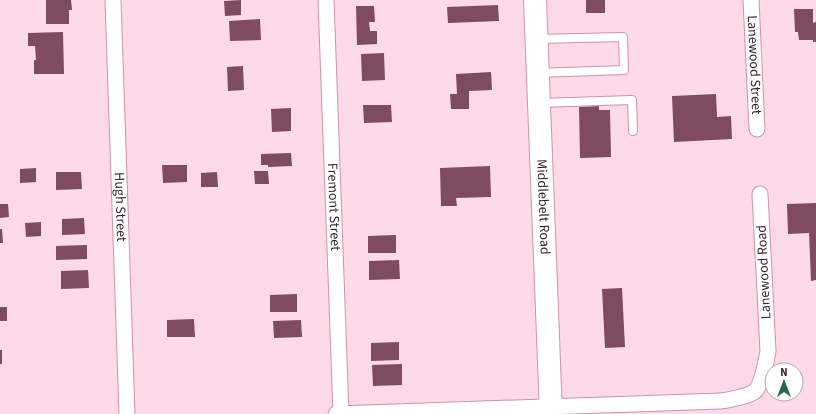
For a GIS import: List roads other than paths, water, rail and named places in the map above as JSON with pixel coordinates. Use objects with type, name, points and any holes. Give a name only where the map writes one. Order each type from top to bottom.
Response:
[{"type":"main road","name":"Middlebelt Road","points":[[535,0],[551,411]]},
{"type":"street","name":"Hugh Street","points":[[113,0],[127,414]]},
{"type":"street","name":"Fremont Street","points":[[326,0],[341,414]]},
{"type":"street","name":"Lanewood Street","points":[[751,0],[757,129]]},
{"type":"street","name":"Lanewood Road","points":[[551,411],[665,403],[721,401],[742,397],[755,391],[763,376],[768,351],[760,194]]},
{"type":"street","points":[[336,414],[551,411]]},
{"type":"lane","points":[[536,39],[623,37],[624,70],[538,73]]},
{"type":"lane","points":[[539,103],[632,100],[633,131]]}]
